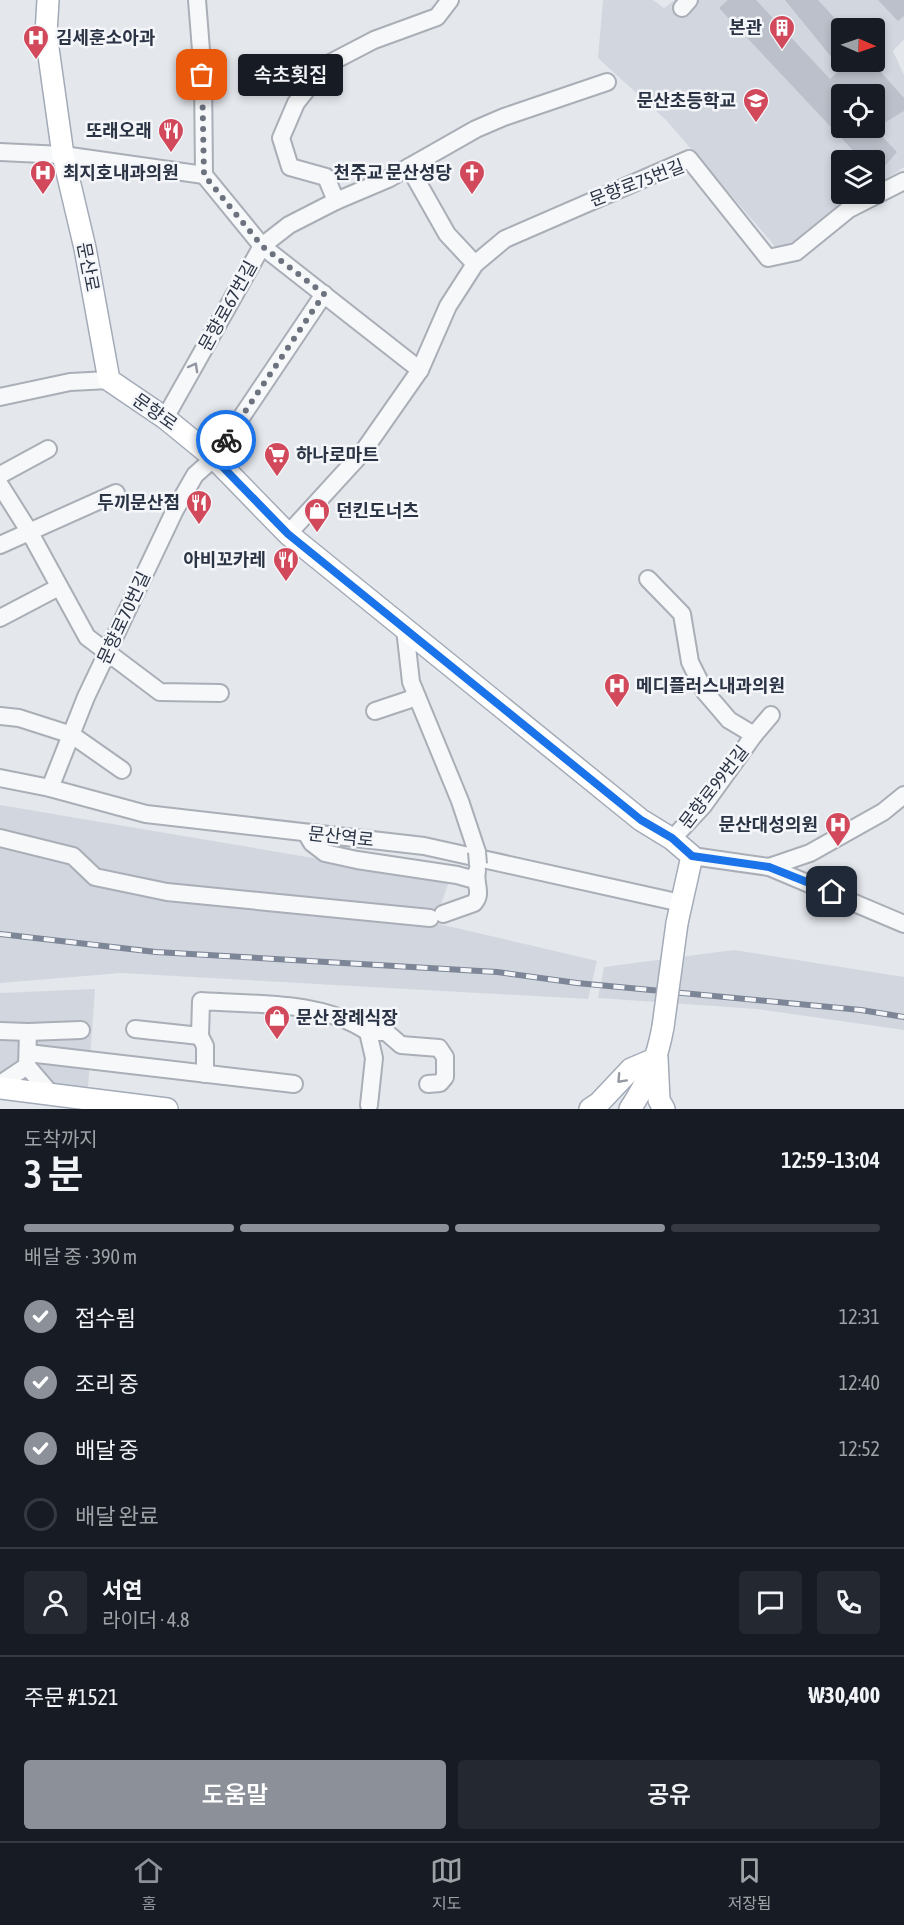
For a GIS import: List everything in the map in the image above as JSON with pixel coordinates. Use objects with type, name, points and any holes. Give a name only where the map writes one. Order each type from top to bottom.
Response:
[{"type":"main road","name":"문산로","points":[[48,0],[45,34],[63,155],[85,248],[109,381]]},
{"type":"main road","name":"문향로","points":[[109,381],[165,418],[214,458],[288,534],[641,820],[672,838],[692,856]]},
{"type":"main road","points":[[664,1109],[659,1100],[657,1058],[679,913],[692,856]]},
{"type":"main road","points":[[590,1109],[599,1103],[631,1069],[657,1058]]},
{"type":"main road","points":[[630,1109],[639,1096],[657,1058]]},
{"type":"main road","points":[[0,1086],[167,1109]]},
{"type":"street","points":[[197,0],[202,75],[204,175],[262,246],[420,370]]},
{"type":"street","points":[[336,201],[326,177],[290,167],[281,138],[296,103],[326,65],[374,40],[437,17],[450,0]]},
{"type":"street","name":"문향로67번길","points":[[165,418],[262,246],[289,225],[336,201],[388,179],[457,139],[504,117],[607,82]]},
{"type":"street","points":[[0,152],[63,155],[204,175]]},
{"type":"street","name":"문향로75번길","points":[[288,534],[362,453],[420,370],[448,306],[475,264],[504,239],[689,159],[733,203],[768,258],[796,252],[849,209],[904,181]]},
{"type":"street","points":[[409,168],[447,234],[475,264]]},
{"type":"street","name":"문향로70번길","points":[[50,788],[86,697],[175,510],[195,475],[214,458],[324,294]]},
{"type":"street","points":[[0,397],[70,382],[109,381]]},
{"type":"street","points":[[0,475],[48,449]]},
{"type":"street","points":[[0,485],[29,531],[87,637],[160,692],[220,693]]},
{"type":"street","points":[[0,544],[116,493]]},
{"type":"street","name":"문향로99번길","points":[[648,579],[682,614],[690,662],[705,692],[729,720],[754,735]]},
{"type":"street","points":[[0,618],[59,587]]},
{"type":"street","points":[[0,838],[73,856],[95,877],[167,892],[436,916],[474,903],[479,893],[477,866],[460,801],[411,682],[405,629]]},
{"type":"street","points":[[375,711],[417,697]]},
{"type":"street","name":"문향로99번길","points":[[672,838],[703,806],[771,715]]},
{"type":"street","points":[[0,716],[19,718],[72,735],[122,771]]},
{"type":"street","name":"문산역로","points":[[0,778],[50,788],[146,814],[424,846],[679,913]]},
{"type":"street","points":[[769,867],[810,853],[883,812],[904,795]]},
{"type":"street","points":[[883,812],[904,814]]},
{"type":"street","points":[[306,833],[312,843],[325,853],[357,860],[457,875],[477,866]]},
{"type":"street","points":[[692,856],[769,867],[904,924]]},
{"type":"street","points":[[205,1074],[205,1046],[200,1036],[201,1001],[304,1008],[333,1014],[353,1022],[368,1032],[386,1032],[401,1045],[439,1048],[445,1057],[445,1077],[440,1083],[428,1084]]},
{"type":"street","points":[[135,1029],[200,1036]]},
{"type":"street","points":[[0,1031],[81,1030]]},
{"type":"street","points":[[28,1032],[28,1060],[51,1094]]},
{"type":"street","points":[[368,1032],[374,1058],[369,1105]]},
{"type":"street","points":[[0,1086],[28,1060],[205,1074],[294,1084]]},
{"type":"shaded area","name":"문산초등학교","points":[[603,0],[653,0],[664,8],[675,0],[904,0],[904,39],[893,51],[904,75],[904,167],[885,180],[885,150],[831,150],[831,204],[850,204],[779,251],[667,121],[598,58]]},
{"type":"shaded area","points":[[0,805],[449,881],[435,923],[597,961],[588,999],[121,973],[0,983]]},
{"type":"shaded area","points":[[734,950],[904,977],[904,1030],[757,1009],[598,998],[604,967]]},
{"type":"shaded area","points":[[95,989],[88,1088],[0,1075],[0,993]]},
{"type":"building","name":"본관","points":[[728,0],[756,0],[830,79],[838,72],[881,72],[904,98],[904,111],[885,122],[885,84],[831,84],[831,127],[719,8]]},
{"type":"building","name":"본관","points":[[785,0],[818,0],[835,18],[831,18],[831,57]]},
{"type":"building","points":[[878,0],[904,0],[904,16],[898,21]]},
{"type":"building","name":"본관","points":[[841,138],[884,138],[897,152],[885,166],[885,150],[853,150]]},
{"type":"railway","points":[[0,934],[156,952],[497,972],[577,983],[861,1010],[904,1017]]},
{"type":"way so far","points":[[202,75],[204,175],[262,246],[324,294],[226,440]]},
{"type":"place","name":"본관","points":[[782,51]]},
{"type":"place","name":"김세훈소아과","points":[[36,61]]},
{"type":"place","name":"속초횟집","points":[[202,75]]},
{"type":"place","name":"문산초등학교","points":[[756,124]]},
{"type":"place","name":"또래오래","points":[[171,154]]},
{"type":"place","name":"최지호내과의원","points":[[43,196]]},
{"type":"place","name":"천주교 문산성당","points":[[472,196]]},
{"type":"place","name":"하나로마트","points":[[277,478]]},
{"type":"place","name":"두끼문산점","points":[[199,526]]},
{"type":"place","name":"던킨도너츠","points":[[317,534]]},
{"type":"place","name":"아비꼬카레","points":[[286,583]]},
{"type":"place","name":"메디플러스내과의원","points":[[617,709]]},
{"type":"place","name":"문산대성의원","points":[[838,848]]},
{"type":"place","name":"문산 장례식장","points":[[277,1041]]},
{"type":"route","points":[[226,440],[214,458],[288,534],[641,820],[672,838],[692,856],[769,867],[832,892]]}]
